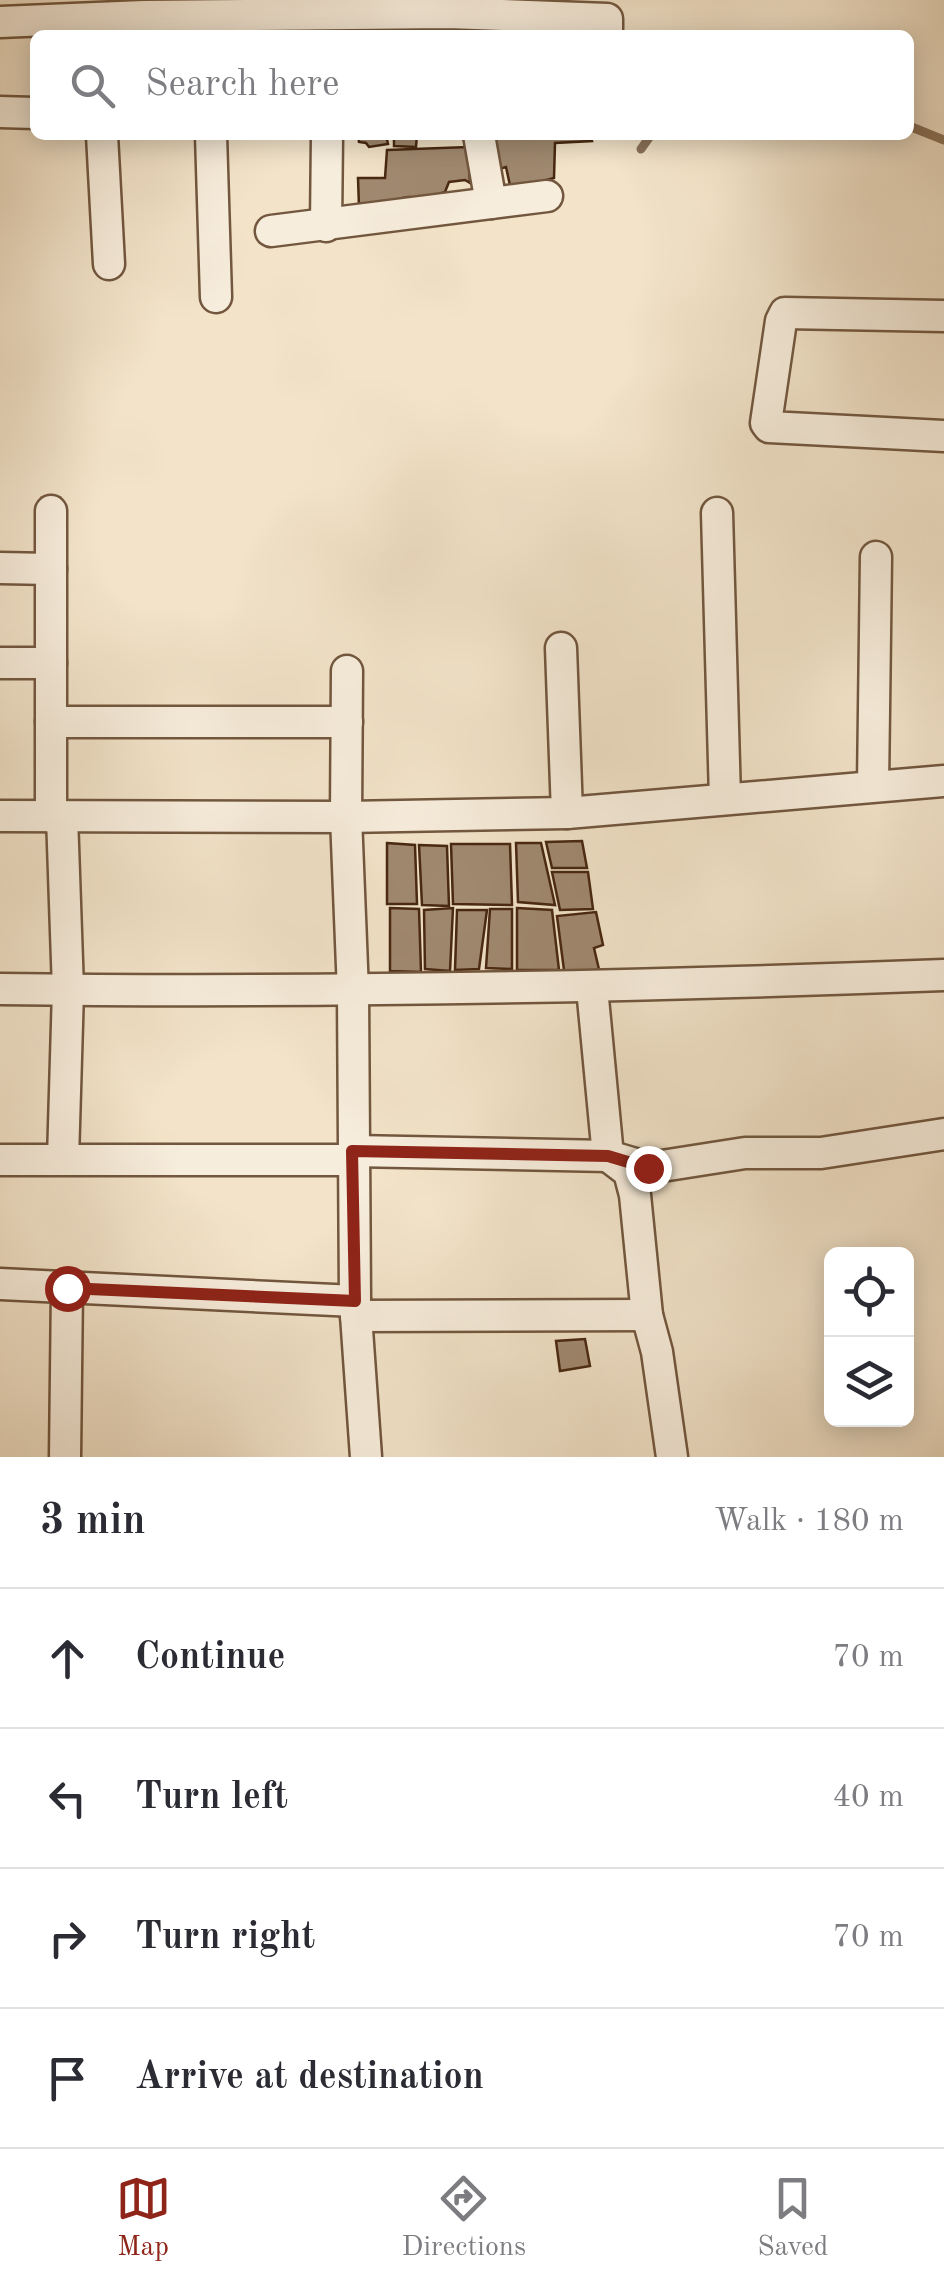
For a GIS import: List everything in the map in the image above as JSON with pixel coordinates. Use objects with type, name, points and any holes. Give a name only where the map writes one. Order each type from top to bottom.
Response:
[{"type":"street","points":[[0,22],[106,18],[208,25],[282,7],[328,24],[411,7],[452,24],[607,19],[607,30]]},
{"type":"street","points":[[0,112],[30,113]]},
{"type":"street","points":[[102,140],[109,264]]},
{"type":"street","points":[[211,140],[216,297]]},
{"type":"street","points":[[326,226],[327,140]]},
{"type":"street","points":[[480,140],[490,204]]},
{"type":"street","points":[[272,231],[547,196]]},
{"type":"street","points":[[944,316],[786,313],[781,322],[766,418],[769,427],[944,436]]},
{"type":"street","points":[[50,511],[51,722],[68,990],[63,1158]]},
{"type":"street","points":[[718,513],[725,799]]},
{"type":"street","points":[[873,786],[876,556]]},
{"type":"street","points":[[0,568],[51,570]]},
{"type":"street","points":[[560,648],[567,813]]},
{"type":"street","points":[[0,663],[51,663]]},
{"type":"street","points":[[348,671],[346,817],[355,1308],[366,1457]]},
{"type":"street","points":[[51,722],[348,722]]},
{"type":"street","points":[[0,816],[567,813],[944,781]]},
{"type":"street","points":[[0,989],[352,992],[944,975]]},
{"type":"street","points":[[592,988],[608,1156],[629,1172],[635,1195],[647,1315],[658,1352],[672,1457]]},
{"type":"street","points":[[0,1160],[608,1156],[648,1168],[745,1152],[822,1153],[944,1134]]},
{"type":"street","points":[[0,1284],[355,1308],[647,1315]]},
{"type":"street","points":[[65,1457],[67,1288]]},
{"type":"building","points":[[488,28],[597,29],[597,30]]},
{"type":"building","points":[[387,140],[388,144],[369,147],[359,142]]},
{"type":"building","points":[[394,140],[417,140],[416,147],[394,146]]},
{"type":"building","points":[[494,140],[592,140],[555,143],[554,178],[511,190],[506,167],[496,170]]},
{"type":"building","points":[[468,147],[470,183],[449,182],[445,192],[428,198],[408,197],[359,207],[358,178],[385,178],[387,150]]},
{"type":"building","points":[[582,841],[587,868],[552,868],[546,842]]},
{"type":"building","points":[[387,843],[415,845],[417,904],[387,904]]},
{"type":"building","points":[[516,843],[541,843],[555,905],[518,902]]},
{"type":"building","points":[[451,844],[510,844],[512,905],[453,904]]},
{"type":"building","points":[[419,845],[447,846],[449,906],[422,905]]},
{"type":"building","points":[[552,872],[588,872],[593,909],[560,910]]},
{"type":"building","points":[[390,908],[419,909],[421,972],[390,971]]},
{"type":"building","points":[[453,908],[450,971],[425,969],[424,910]]},
{"type":"building","points":[[517,908],[552,910],[559,970],[517,970]]},
{"type":"building","points":[[490,909],[512,909],[512,969],[486,968]]},
{"type":"building","points":[[457,910],[487,910],[479,969],[455,970]]},
{"type":"building","points":[[596,912],[603,945],[594,948],[601,978],[565,978],[557,916]]},
{"type":"building","points":[[585,1339],[590,1366],[560,1371],[556,1341]]},
{"type":"waterway","points":[[914,128],[944,140]]},
{"type":"waterway","points":[[641,149],[647,140]]},
{"type":"route","points":[[67,1288],[355,1301],[352,1151],[608,1156],[648,1168]]}]
